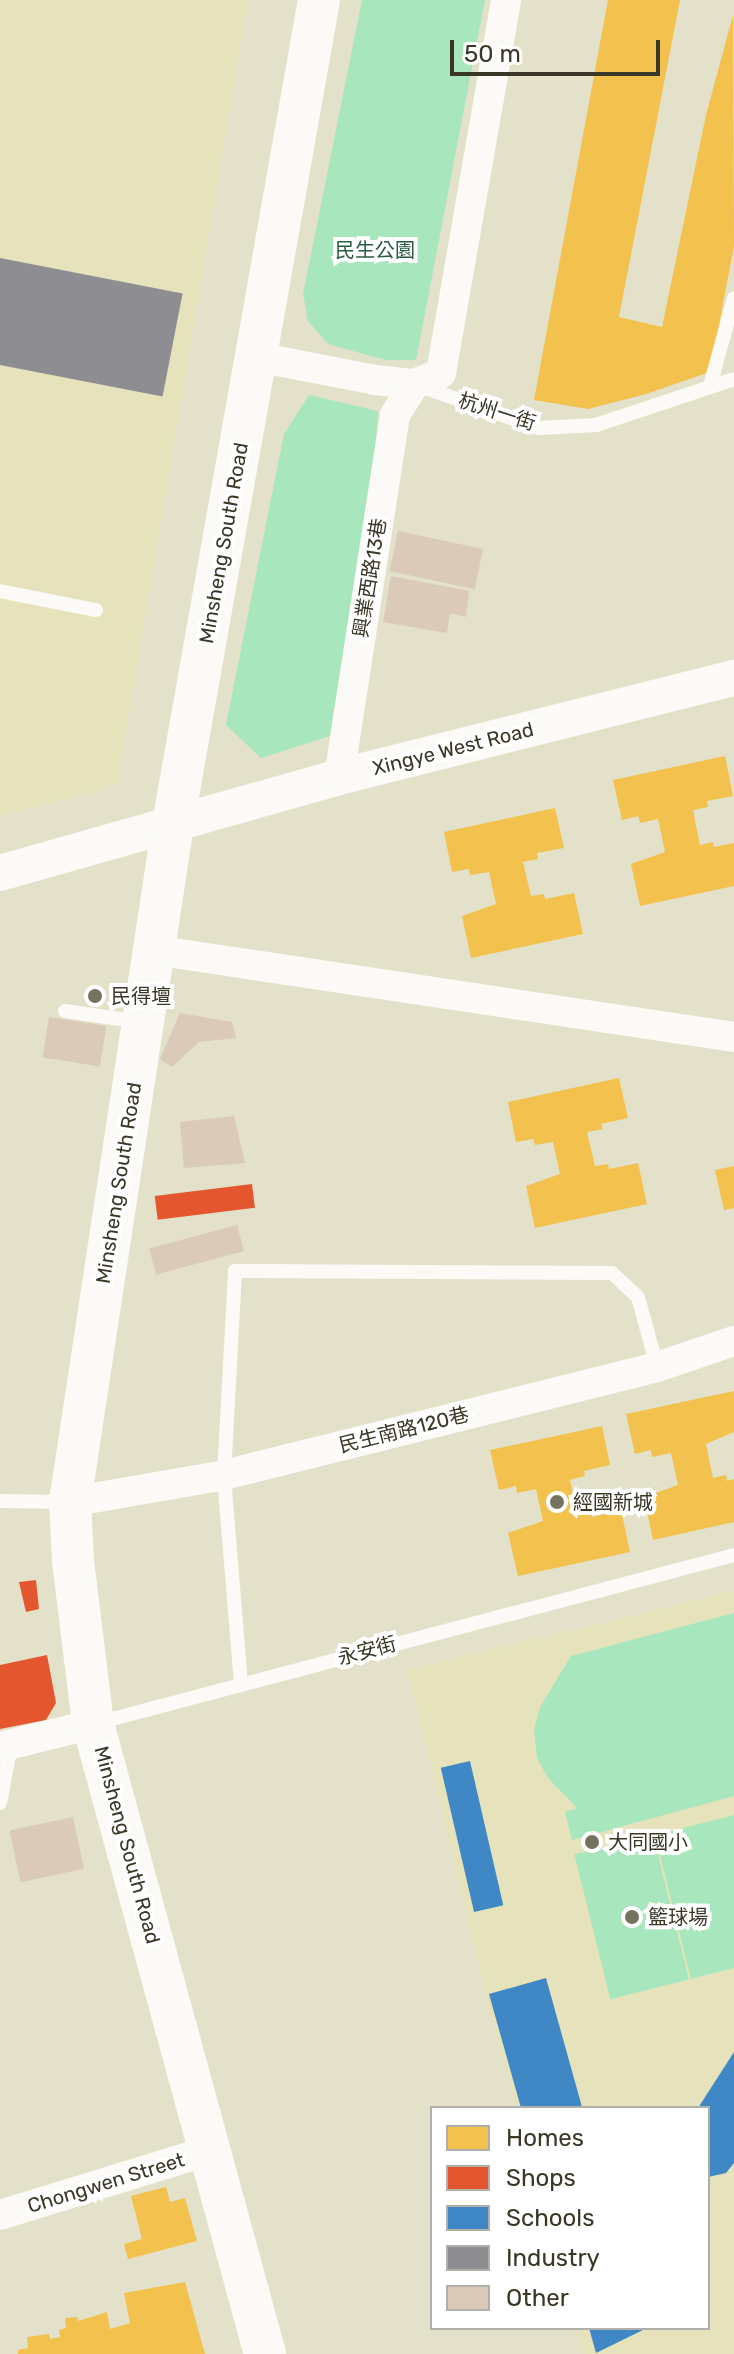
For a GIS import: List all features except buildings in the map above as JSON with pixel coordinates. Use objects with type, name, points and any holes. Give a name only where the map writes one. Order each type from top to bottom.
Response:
[{"type":"main road","name":"Minsheng South Road","points":[[265,2354],[93,1724],[73,1561],[70,1502],[173,824],[319,0]]},
{"type":"street","points":[[414,384],[441,373],[506,0]]},
{"type":"street","name":"杭州一街","points":[[257,357],[375,380],[414,384]]},
{"type":"street","name":"興業西路13巷","points":[[339,777],[395,415],[414,384]]},
{"type":"street","name":"Xingye West Road","points":[[0,873],[339,777],[734,678]]},
{"type":"street","points":[[154,950],[734,1037]]},
{"type":"street","name":"民生南路120巷","points":[[70,1502],[224,1475],[657,1367],[734,1341]]},
{"type":"street","name":"永安街","points":[[6,1746],[93,1724]]},
{"type":"street","name":"Chongwen Street","points":[[0,2215],[211,2150]]},
{"type":"lane","points":[[710,386],[734,298]]},
{"type":"lane","name":"杭州一街","points":[[414,384],[539,428],[596,425],[734,379]]},
{"type":"lane","points":[[0,591],[96,610]]},
{"type":"lane","points":[[65,1011],[143,1022]]},
{"type":"lane","points":[[241,1684],[224,1475],[235,1271],[612,1273],[638,1297],[657,1367]]},
{"type":"lane","points":[[0,1501],[70,1502]]},
{"type":"lane","name":"永安街","points":[[93,1724],[734,1555]]},
{"type":"lane","points":[[0,1803],[6,1746]]},
{"type":"shaded area","points":[[0,0],[248,0],[117,785],[0,816]]},
{"type":"shaded area","name":"大同國小","points":[[734,1591],[734,2354],[583,2354],[577,2330],[710,2330],[710,2106],[516,2106],[490,2013],[408,1670]]},
{"type":"green space","name":"民生公園","points":[[362,0],[485,0],[416,360],[385,360],[328,344],[308,321],[303,294]]},
{"type":"green space","points":[[309,395],[378,411],[375,455],[330,736],[261,758],[226,725],[284,434]]},
{"type":"green space","points":[[734,1613],[734,1796],[572,1840],[565,1812],[577,1808],[548,1778],[537,1758],[534,1730],[540,1707],[571,1656]]},
{"type":"green space","name":"籃球場","points":[[734,1815],[734,1968],[691,1979],[655,1835]]},
{"type":"green space","name":"籃球場","points":[[653,1835],[689,1980],[610,1999],[574,1855]]},
{"type":"place","name":"民得壇","points":[[95,996]]},
{"type":"place","name":"經國新城","points":[[557,1502]]},
{"type":"place","name":"大同國小","points":[[592,1842]]},
{"type":"place","name":"籃球場","points":[[632,1917]]}]
